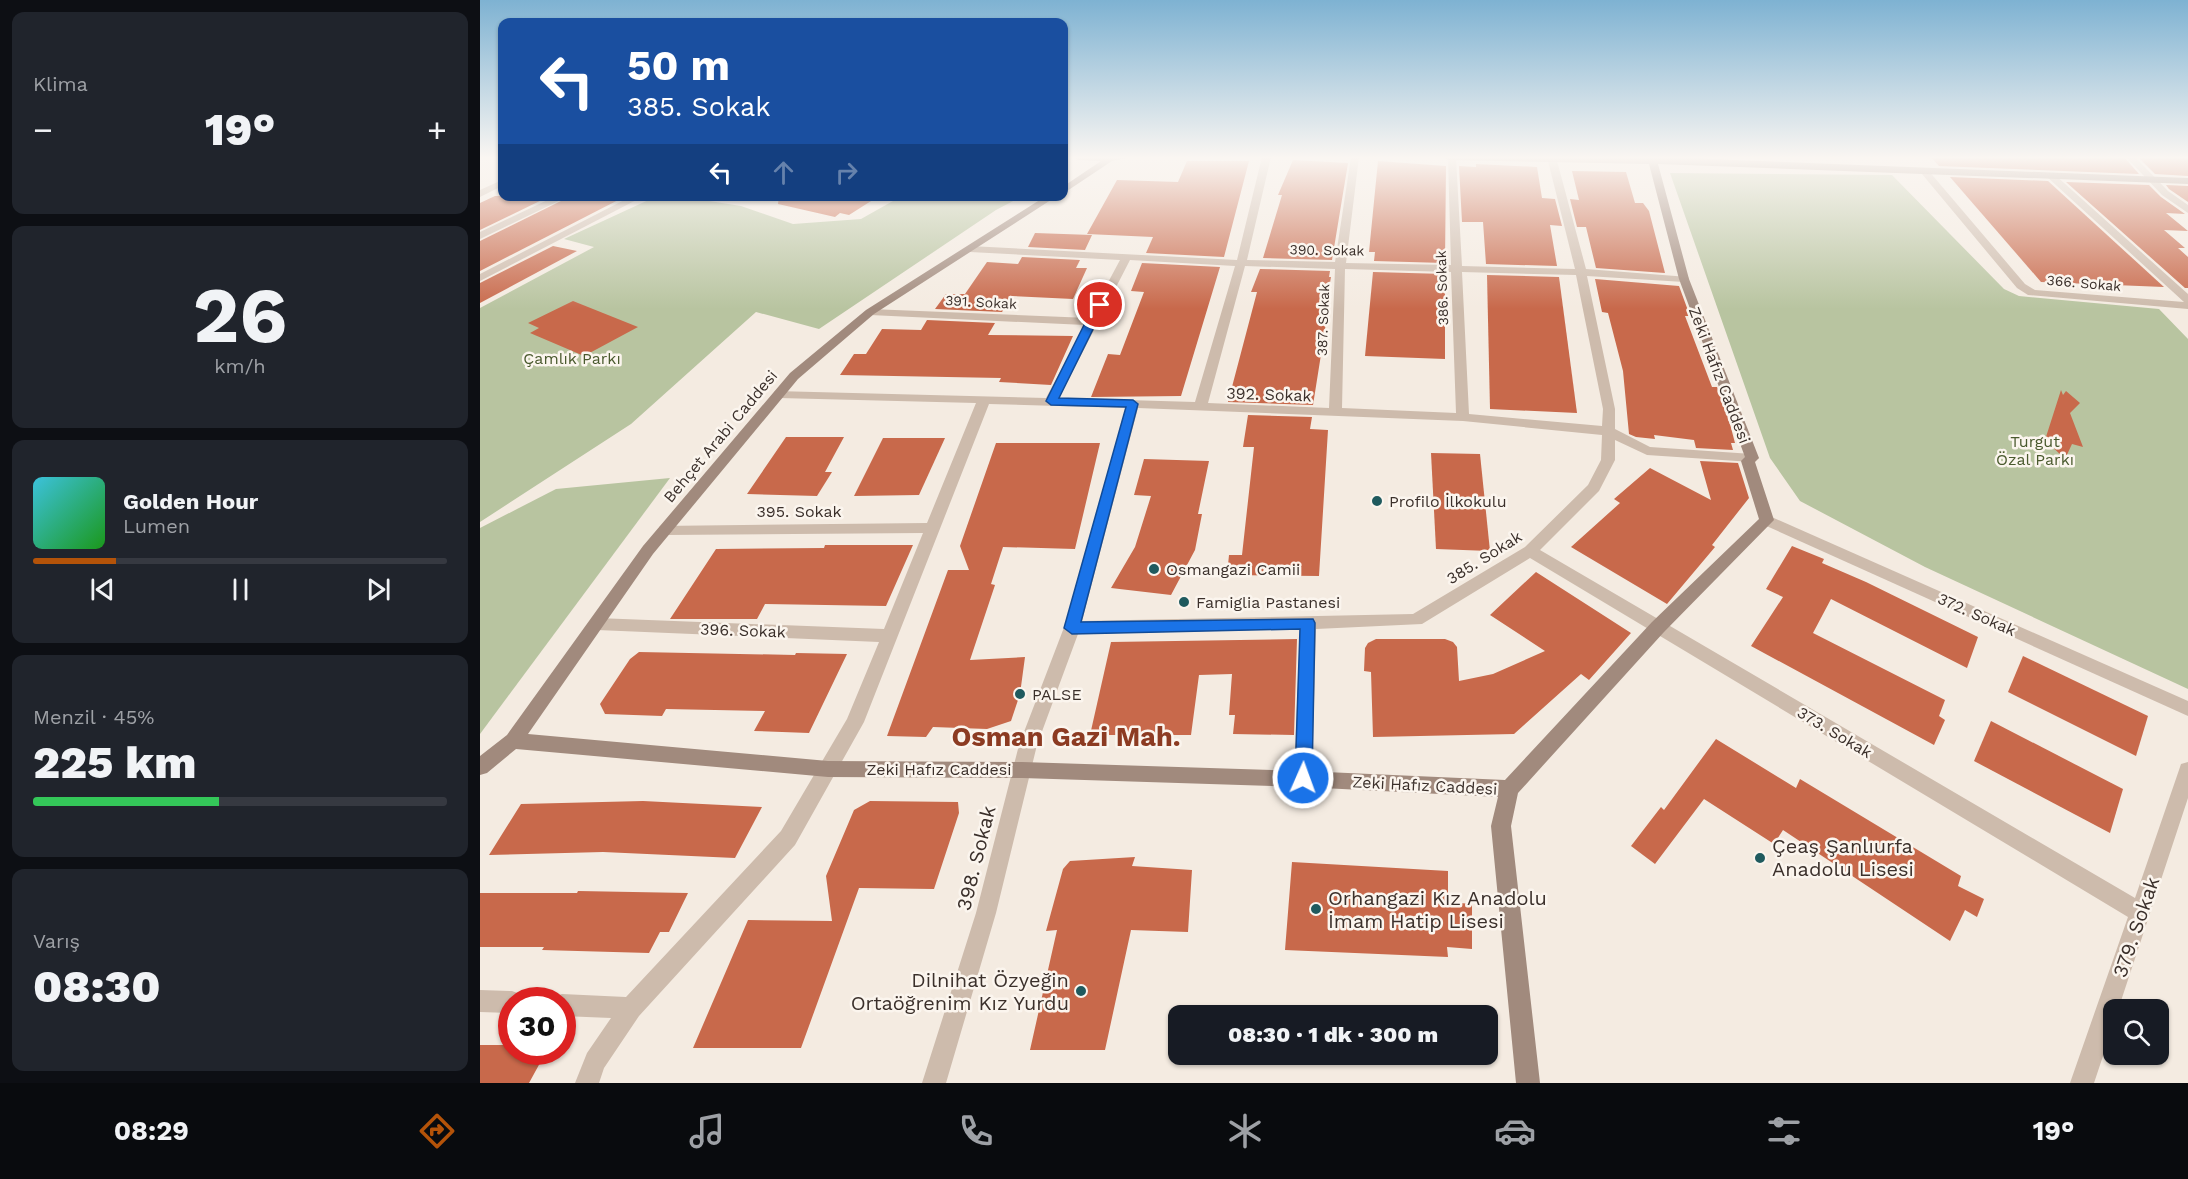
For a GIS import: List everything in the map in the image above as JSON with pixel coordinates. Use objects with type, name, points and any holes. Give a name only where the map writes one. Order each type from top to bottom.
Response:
[{"type":"main road","name":"Behçet Arabi Caddesi","points":[[480,767],[513,741],[665,530],[794,376],[870,312],[1035,208]]},
{"type":"main road","name":"Zeki Hafız Caddesi","points":[[513,741],[828,769],[1022,770],[1303,778],[1509,789],[1658,627],[1767,520],[1748,461],[1752,458],[1684,279],[1665,208]]},
{"type":"main road","points":[[1509,789],[1501,826],[1528,1083]]},
{"type":"street","points":[[480,236],[540,208]]},
{"type":"street","points":[[480,278],[617,208]]},
{"type":"street","points":[[1200,407],[1255,208]]},
{"type":"street","name":"387. Sokak","points":[[1335,413],[1340,266],[1348,208]]},
{"type":"street","name":"386. Sokak","points":[[1453,208],[1462,417]]},
{"type":"street","name":"385. Sokak","points":[[1072,628],[1416,620],[1530,551],[1594,488],[1608,460],[1609,409],[1581,272],[1564,208]]},
{"type":"street","name":"366. Sokak","points":[[1955,208],[2021,286],[2032,293],[2188,306]]},
{"type":"street","points":[[2086,208],[2188,300]]},
{"type":"street","name":"390. Sokak","points":[[970,249],[1241,263],[1581,272],[1684,279]]},
{"type":"street","points":[[1051,401],[1090,322],[1127,256]]},
{"type":"street","name":"391. Sokak","points":[[870,312],[1090,322]]},
{"type":"street","name":"392. Sokak","points":[[780,394],[1051,401],[1462,417],[1608,431],[1647,452],[1752,458]]},
{"type":"street","points":[[587,1083],[596,1061],[631,1008],[788,838],[855,722],[984,399]]},
{"type":"street","name":"398. Sokak","points":[[934,1083],[986,913],[1028,745],[1072,628],[1133,404]]},
{"type":"street","name":"372. Sokak","points":[[1767,520],[2188,709]]},
{"type":"street","name":"395. Sokak","points":[[665,530],[933,528]]},
{"type":"street","name":"373. Sokak","points":[[1530,551],[2141,913]]},
{"type":"street","points":[[1303,778],[1308,623]]},
{"type":"street","name":"396. Sokak","points":[[597,624],[889,636]]},
{"type":"street","name":"379. Sokak","points":[[2082,1083],[2188,770]]},
{"type":"street","points":[[480,1001],[498,1002]]},
{"type":"street","points":[[576,1006],[631,1008]]},
{"type":"green space","name":"Çamlık Parkı","points":[[632,208],[745,208],[793,224],[861,219],[881,208],[1001,208],[819,329],[756,312],[631,424],[480,522],[480,308],[594,247],[564,239]]},
{"type":"green space","name":"Turgut Özal Parkı","points":[[1682,208],[1924,208],[2004,289],[2019,296],[2159,309],[2188,339],[2188,689],[1925,567],[1800,501],[1770,458]]},
{"type":"green space","points":[[670,478],[480,734],[480,528],[556,489]]},
{"type":"building","points":[[480,208],[526,208],[480,230]]},
{"type":"building","points":[[548,208],[604,208],[480,271],[480,241]]},
{"type":"building","points":[[794,208],[861,208],[849,215],[840,213],[835,217]]},
{"type":"building","points":[[1102,208],[1237,208],[1224,257],[1146,253],[1153,237],[1087,234]]},
{"type":"building","points":[[1278,208],[1341,208],[1332,260],[1263,258]]},
{"type":"building","points":[[1373,208],[1446,208],[1445,263],[1374,261],[1375,252],[1369,252]]},
{"type":"building","points":[[1461,208],[1557,208],[1562,226],[1550,225],[1557,266],[1486,264],[1483,222],[1462,222]]},
{"type":"building","points":[[1572,208],[1646,208],[1665,273],[1596,268],[1586,227],[1577,227]]},
{"type":"building","points":[[1976,208],[2077,208],[2164,287],[2041,282]]},
{"type":"building","points":[[2095,208],[2176,208],[2185,214],[2166,213],[2188,231],[2164,230],[2185,248],[2178,248],[2188,257],[2188,288],[2185,288]]},
{"type":"building","points":[[1035,233],[1092,235],[1085,250],[1028,247]]},
{"type":"building","points":[[553,246],[577,251],[480,303],[480,283]]},
{"type":"building","points":[[1022,257],[1080,260],[1076,268],[1087,268],[1073,299],[1012,296],[1002,312],[935,309],[946,294],[965,294],[987,262],[1018,264]]},
{"type":"building","points":[[1142,263],[1220,267],[1181,396],[1091,397],[1108,354],[1120,355],[1144,292],[1131,291]]},
{"type":"building","points":[[1260,269],[1330,271],[1323,323],[1326,323],[1313,405],[1228,402],[1257,292],[1251,292]]},
{"type":"building","points":[[1373,272],[1445,274],[1445,359],[1365,356]]},
{"type":"building","points":[[1487,275],[1559,277],[1577,413],[1490,409]]},
{"type":"building","points":[[1595,279],[1679,286],[1690,316],[1685,316],[1712,387],[1717,387],[1730,424],[1735,443],[1731,443],[1733,450],[1696,448],[1694,440],[1654,435],[1655,439],[1629,434],[1623,371],[1608,313],[1602,312]]},
{"type":"building","points":[[573,301],[638,327],[584,356],[530,333],[539,328],[528,323]]},
{"type":"building","points":[[927,320],[995,323],[988,335],[1073,336],[1051,385],[999,382],[1001,378],[840,375],[854,354],[866,354],[882,329],[921,330]]},
{"type":"building","points":[[2061,390],[2063,395],[2066,391],[2080,403],[2070,413],[2083,447],[2072,444],[2065,459],[2045,440]]},
{"type":"building","points":[[1248,415],[1312,417],[1310,429],[1328,430],[1319,576],[1227,575],[1229,555],[1242,555],[1254,447],[1243,447]]},
{"type":"building","points":[[786,437],[844,437],[825,472],[832,472],[817,496],[747,494]]},
{"type":"building","points":[[883,438],[945,438],[919,495],[854,496]]},
{"type":"building","points":[[996,443],[1100,443],[1075,549],[1003,547],[991,584],[995,585],[970,660],[1025,657],[1020,694],[1011,721],[987,729],[933,727],[926,737],[887,736],[948,570],[969,570],[960,546]]},
{"type":"building","points":[[1431,453],[1480,454],[1490,551],[1436,549]]},
{"type":"building","points":[[1144,459],[1209,461],[1198,514],[1202,514],[1195,550],[1171,595],[1111,588],[1135,547],[1151,496],[1134,495]]},
{"type":"building","points":[[1700,461],[1738,463],[1749,498],[1712,545],[1715,547],[1667,604],[1571,547],[1620,503],[1614,499],[1650,468],[1711,500]]},
{"type":"building","points":[[825,545],[913,545],[886,606],[765,604],[757,619],[670,619],[716,549],[824,548]]},
{"type":"building","points":[[1792,546],[1824,559],[1822,563],[1978,637],[1967,668],[1831,599],[1813,633],[1945,700],[1939,716],[1945,720],[1934,745],[1751,646],[1783,597],[1766,589]]},
{"type":"building","points":[[1536,572],[1631,633],[1589,680],[1581,674],[1514,734],[1373,737],[1371,672],[1364,671],[1365,648],[1368,643],[1376,639],[1445,639],[1453,642],[1457,647],[1459,681],[1493,674],[1545,651],[1490,615]]},
{"type":"building","points":[[1297,639],[1294,735],[1233,734],[1235,715],[1229,715],[1232,674],[1199,675],[1191,735],[1090,735],[1111,642]]},
{"type":"building","points":[[639,652],[847,654],[809,733],[754,731],[765,711],[666,709],[662,716],[605,714],[600,704],[630,659]]},
{"type":"building","points":[[2023,656],[2148,716],[2136,756],[2008,692]]},
{"type":"building","points":[[1991,721],[2123,789],[2110,833],[1974,761]]},
{"type":"building","points":[[1716,739],[1796,788],[1800,779],[1961,876],[1958,886],[1984,899],[1977,917],[1965,910],[1950,941],[1783,830],[1774,844],[1704,799],[1655,864],[1631,846],[1661,807],[1664,810]]},
{"type":"building","points":[[643,801],[762,807],[735,858],[603,852],[489,855],[521,804]]},
{"type":"building","points":[[870,801],[958,802],[959,813],[934,889],[859,888],[801,1048],[693,1048],[748,920],[832,921],[826,876],[854,810]]},
{"type":"building","name":"Dilnihat Özyeğin Ortaöğrenim Kız Yurdu","points":[[1135,857],[1132,866],[1192,870],[1188,932],[1131,930],[1105,1050],[1030,1050],[1057,930],[1046,931],[1063,869],[1070,861]]},
{"type":"building","name":"Orhangazi Kız Anadolu İmam Hatip Lisesi","points":[[1292,862],[1448,871],[1448,902],[1472,904],[1472,949],[1447,947],[1448,957],[1285,950]]},
{"type":"building","points":[[578,891],[688,893],[669,932],[660,932],[649,953],[542,950],[544,947],[480,947],[480,893],[577,893]]},
{"type":"building","points":[[480,1045],[498,1045],[498,1065],[539,1065],[529,1083],[480,1083]]},
{"type":"place","name":"Profilo İlkokulu","points":[[1377,501]]},
{"type":"place","name":"Osmangazi Camii","points":[[1154,569]]},
{"type":"place","name":"Famiglia Pastanesi","points":[[1184,602]]},
{"type":"place","name":"PALSE","points":[[1020,694]]},
{"type":"place","name":"Çeaş Şanlıurfa Anadolu Lisesi","points":[[1760,858]]},
{"type":"place","name":"Orhangazi Kız Anadolu İmam Hatip Lisesi","points":[[1316,909]]},
{"type":"place","name":"Dilnihat Özyeğin Ortaöğrenim Kız Yurdu","points":[[1081,991]]},
{"type":"district","name":"Osman Gazi Mah.","points":[[1066,737]]},
{"type":"route","points":[[1100,305],[1051,401],[1133,404],[1072,628],[1308,623],[1303,778]]}]
